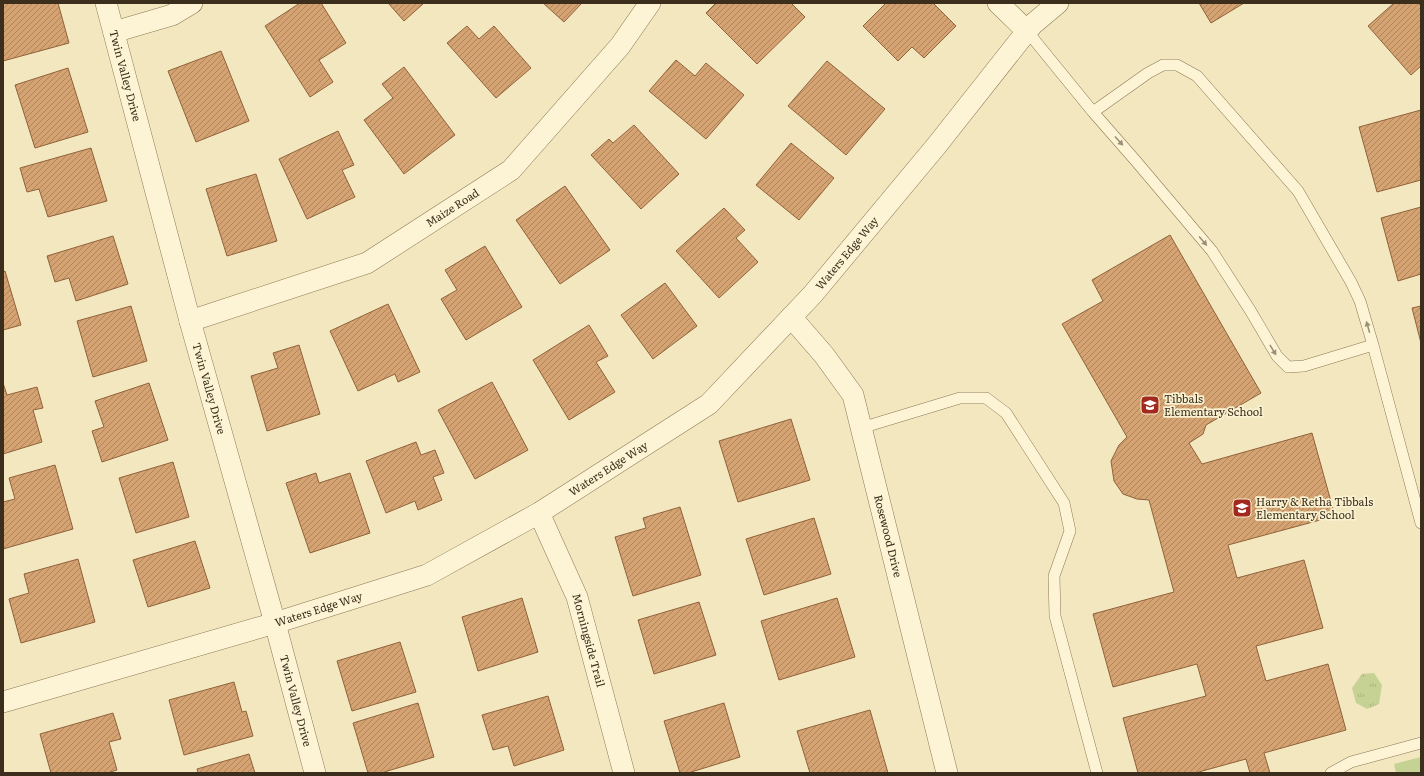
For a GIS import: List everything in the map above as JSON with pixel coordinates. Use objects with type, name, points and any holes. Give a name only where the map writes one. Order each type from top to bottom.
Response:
[{"type":"street","name":"Twin Valley Drive","points":[[106,3],[190,321],[275,622],[315,773]]},
{"type":"street","points":[[114,32],[172,15],[192,3]]},
{"type":"street","name":"Maize Road","points":[[190,321],[366,263],[511,170],[620,46],[650,3]]},
{"type":"street","points":[[998,3],[1027,31]]},
{"type":"street","name":"Waters Edge Way","points":[[3,702],[275,622],[427,575],[539,513],[709,404],[813,294],[927,157],[1027,31],[1058,3]]},
{"type":"street","name":"Rosewood Drive","points":[[791,317],[824,355],[853,395],[947,773]]},
{"type":"street","name":"Morningside Trail","points":[[539,513],[577,597],[624,773]]},
{"type":"lane","points":[[1027,31],[1093,112],[1136,160],[1212,251],[1250,310],[1277,356],[1288,367],[1304,366],[1373,345]]},
{"type":"lane","points":[[1093,112],[1142,77],[1163,65],[1178,65],[1197,76],[1298,191],[1351,282],[1360,301],[1421,523]]},
{"type":"lane","points":[[861,428],[960,398],[986,398],[1006,413],[1064,503],[1070,531],[1054,576],[1055,616],[1098,773]]},
{"type":"lane","points":[[1331,773],[1351,762],[1421,743]]},
{"type":"green space","points":[[1374,673],[1382,685],[1379,704],[1367,709],[1356,703],[1352,688],[1362,674]]},
{"type":"green space","points":[[1421,757],[1421,773],[1396,773],[1394,764]]},
{"type":"building","points":[[3,3],[58,3],[69,43],[3,61]]},
{"type":"building","points":[[300,3],[321,3],[346,43],[319,60],[333,82],[310,97],[265,26]]},
{"type":"building","points":[[388,3],[424,3],[404,21]]},
{"type":"building","points":[[543,3],[582,3],[564,22]]},
{"type":"building","points":[[716,3],[791,3],[805,17],[757,64],[706,13]]},
{"type":"building","points":[[886,3],[933,3],[956,26],[924,58],[912,47],[898,61],[863,26]]},
{"type":"building","points":[[1199,3],[1244,3],[1211,23]]},
{"type":"building","points":[[1394,3],[1418,3],[1421,6],[1421,66],[1411,75],[1368,26]]},
{"type":"building","points":[[467,26],[479,39],[494,26],[531,68],[496,98],[447,43]]},
{"type":"building","points":[[221,51],[249,121],[196,142],[168,71]]},
{"type":"building","points":[[676,60],[695,76],[706,63],[744,95],[706,139],[649,91]]},
{"type":"building","points":[[827,61],[885,109],[846,155],[788,106]]},
{"type":"building","points":[[404,67],[455,135],[404,174],[364,120],[393,98],[382,84]]},
{"type":"building","points":[[68,68],[88,132],[35,148],[15,85]]},
{"type":"building","points":[[1421,110],[1421,180],[1377,192],[1359,127]]},
{"type":"building","points":[[634,125],[679,174],[641,209],[591,155],[609,139],[613,143]]},
{"type":"building","points":[[338,131],[354,165],[342,170],[355,197],[307,219],[279,159]]},
{"type":"building","points":[[791,143],[834,178],[799,220],[756,185]]},
{"type":"building","points":[[91,148],[107,201],[48,217],[39,189],[27,192],[20,168]]},
{"type":"building","points":[[256,174],[277,241],[227,256],[206,189]]},
{"type":"building","points":[[565,186],[610,250],[560,284],[516,220]]},
{"type":"building","points":[[1421,207],[1421,274],[1398,281],[1381,218]]},
{"type":"building","points":[[724,208],[745,230],[736,238],[758,262],[719,298],[676,251]]},
{"type":"building","name":"Harry & Retha Tibbals Elementary School","points":[[1170,235],[1261,393],[1206,425],[1203,434],[1189,443],[1202,464],[1312,433],[1335,516],[1228,545],[1237,578],[1304,560],[1323,628],[1256,646],[1266,681],[1328,664],[1346,730],[1264,753],[1270,773],[1250,773],[1246,759],[1195,773],[1138,773],[1123,718],[1206,696],[1197,664],[1113,687],[1093,614],[1174,592],[1149,500],[1137,499],[1123,494],[1114,481],[1111,461],[1119,445],[1127,437],[1062,324],[1103,301],[1092,280]]},
{"type":"building","points":[[113,236],[128,284],[76,301],[69,278],[55,282],[47,256]]},
{"type":"building","points":[[485,246],[522,307],[466,340],[441,299],[457,290],[445,270]]},
{"type":"building","points":[[5,271],[21,325],[3,330],[3,272]]},
{"type":"building","points":[[665,283],[697,326],[653,359],[621,315]]},
{"type":"building","points":[[388,304],[420,372],[398,382],[395,374],[358,391],[330,331]]},
{"type":"building","points":[[131,306],[147,361],[93,377],[77,321]]},
{"type":"building","points":[[1421,306],[1421,343],[1412,308]]},
{"type":"building","points":[[589,325],[608,356],[596,362],[615,392],[569,420],[533,360]]},
{"type":"building","points":[[299,345],[320,414],[267,431],[251,376],[278,368],[273,353]]},
{"type":"building","points":[[492,382],[528,450],[475,479],[438,410]]},
{"type":"building","points":[[3,383],[7,395],[37,387],[43,408],[33,410],[42,442],[3,454]]},
{"type":"building","points":[[149,383],[168,440],[102,462],[92,431],[104,427],[95,401]]},
{"type":"building","points":[[791,419],[810,480],[738,502],[719,441]]},
{"type":"building","points":[[416,442],[421,455],[435,450],[444,473],[433,477],[442,500],[418,510],[415,501],[386,513],[366,461]]},
{"type":"building","points":[[173,462],[189,517],[136,533],[119,478]]},
{"type":"building","points":[[55,465],[73,529],[3,549],[3,502],[15,499],[9,478]]},
{"type":"building","points":[[316,473],[319,483],[350,473],[370,533],[310,553],[286,483]]},
{"type":"building","points":[[680,507],[701,575],[633,596],[615,537],[646,528],[643,518]]},
{"type":"building","points":[[814,518],[831,574],[764,595],[746,539]]},
{"type":"building","points":[[195,541],[210,588],[148,607],[133,560]]},
{"type":"building","points":[[78,559],[95,622],[21,643],[9,599],[29,593],[24,574]]},
{"type":"building","points":[[522,598],[538,652],[478,671],[462,617]]},
{"type":"building","points":[[837,598],[855,657],[779,680],[761,621]]},
{"type":"building","points":[[699,602],[716,655],[654,674],[638,620]]},
{"type":"building","points":[[400,642],[416,692],[352,711],[337,661]]},
{"type":"building","points":[[234,682],[242,712],[246,711],[253,736],[184,755],[169,700]]},
{"type":"building","points":[[548,696],[564,750],[514,766],[508,746],[493,750],[482,715]]},
{"type":"building","points":[[418,703],[434,757],[381,773],[368,773],[353,723]]},
{"type":"building","points":[[724,703],[740,757],[688,773],[680,773],[664,721]]},
{"type":"building","points":[[870,710],[888,773],[810,773],[797,731]]},
{"type":"building","points":[[113,713],[121,739],[109,742],[117,770],[107,773],[51,773],[40,734]]},
{"type":"building","points":[[249,754],[255,773],[198,773],[197,769]]},
{"type":"place","name":"Tibbals Elementary School","points":[[1150,405]]},
{"type":"place","name":"Harry & Retha Tibbals Elementary School","points":[[1242,508]]}]
